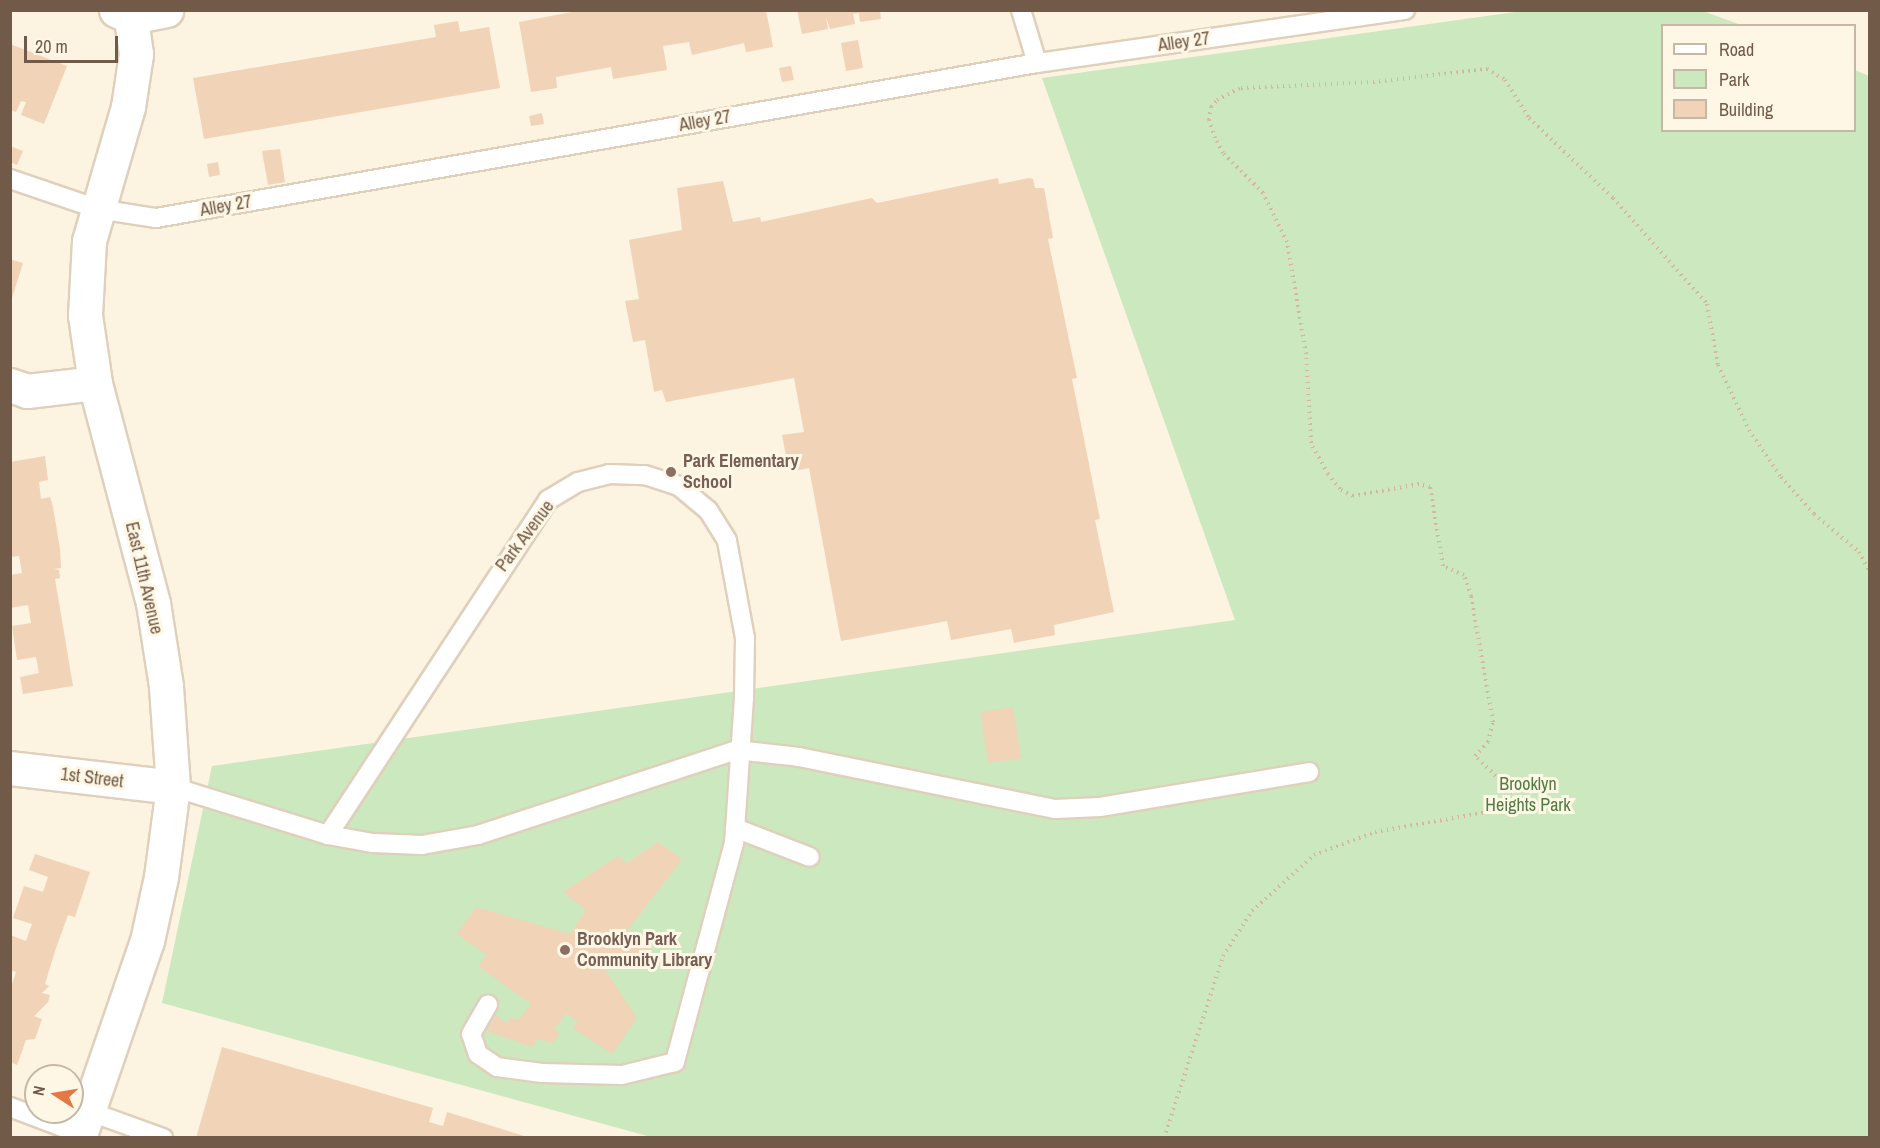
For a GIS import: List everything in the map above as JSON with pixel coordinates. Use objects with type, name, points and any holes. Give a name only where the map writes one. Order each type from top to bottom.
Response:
[{"type":"street","points":[[124,14],[166,10]]},
{"type":"street","name":"East 11th Avenue","points":[[83,1127],[147,941],[161,877],[173,787],[166,686],[153,603],[95,383],[85,315],[85,273],[98,209],[128,107],[136,54],[124,14]]},
{"type":"street","points":[[10,386],[27,391],[95,383]]},
{"type":"street","name":"1st Street","points":[[10,768],[173,787]]},
{"type":"lane","points":[[1021,10],[1037,63]]},
{"type":"lane","name":"Alley 27","points":[[10,179],[98,209],[156,218],[1037,63],[1405,10]]},
{"type":"lane","name":"Park Avenue","points":[[328,834],[548,500],[578,482],[609,474],[645,475],[679,486],[708,510],[727,541],[745,638],[737,750],[735,828],[734,843],[675,1062],[622,1075],[542,1073],[497,1067],[478,1054],[471,1034],[488,1004]]},
{"type":"lane","points":[[173,787],[328,834],[374,843],[422,845],[478,835],[737,750],[799,757],[1054,809],[1100,807],[1309,772]]},
{"type":"lane","points":[[735,828],[810,857]]},
{"type":"lane","points":[[10,1107],[83,1127],[163,1137]]},
{"type":"path","points":[[1164,1137],[1223,956],[1252,911],[1314,855],[1375,832],[1526,805],[1475,756],[1488,742],[1492,722],[1472,596],[1464,574],[1443,566],[1430,487],[1419,484],[1353,496],[1340,489],[1328,474],[1311,443],[1305,354],[1287,242],[1263,193],[1223,153],[1215,138],[1209,120],[1211,107],[1217,99],[1241,88],[1372,82],[1487,69],[1505,80],[1529,118],[1612,198],[1707,304],[1718,365],[1749,430],[1781,477],[1814,514],[1858,552],[1869,572]]},
{"type":"green space","name":"Brooklyn Heights Park","points":[[1529,10],[1703,11],[1738,24],[1661,24],[1661,132],[1856,132],[1856,70],[1869,76],[1869,1137],[651,1137],[162,1003],[212,766],[1235,620],[1042,78]]},
{"type":"building","points":[[582,10],[766,10],[773,47],[746,52],[744,43],[692,55],[689,42],[663,46],[667,70],[613,79],[611,67],[556,77],[557,88],[531,92],[519,22]]},
{"type":"building","points":[[797,10],[880,10],[881,19],[860,22],[859,13],[853,14],[855,24],[830,29],[826,17],[828,29],[802,34]]},
{"type":"building","points":[[458,21],[460,32],[489,27],[500,88],[204,139],[193,78],[436,37],[434,25]]},
{"type":"building","points":[[858,40],[863,68],[846,71],[841,43]]},
{"type":"building","points":[[10,44],[67,66],[44,124],[21,115],[26,102],[21,101],[16,112],[10,110]]},
{"type":"building","points":[[791,66],[794,80],[782,82],[779,68]]},
{"type":"building","points":[[542,113],[544,124],[531,126],[529,116]]},
{"type":"building","points":[[10,146],[23,151],[17,165],[10,162]]},
{"type":"building","points":[[280,149],[285,182],[268,185],[262,151]]},
{"type":"building","points":[[218,162],[220,175],[209,177],[207,164]]},
{"type":"building","points":[[998,178],[999,184],[1029,178],[1033,179],[1035,188],[1044,188],[1053,238],[1048,239],[1077,378],[1072,379],[1100,519],[1095,520],[1114,612],[1054,625],[1055,635],[1014,643],[1011,629],[951,640],[947,621],[841,641],[809,468],[789,472],[782,435],[804,432],[794,378],[666,402],[662,390],[654,392],[645,340],[633,342],[625,301],[639,299],[629,240],[682,230],[677,188],[723,181],[733,222],[760,217],[761,222],[872,198],[877,203]]},
{"type":"building","points":[[10,259],[23,263],[11,301],[10,301]]},
{"type":"building","points":[[45,456],[48,480],[39,482],[41,499],[50,497],[53,507],[61,568],[54,569],[59,570],[60,578],[55,579],[73,686],[23,694],[20,677],[39,673],[36,657],[17,660],[12,626],[31,623],[28,605],[10,608],[10,575],[22,573],[19,556],[10,557],[10,462]]},
{"type":"building","points":[[1013,707],[1021,758],[988,763],[980,712]]},
{"type":"building","name":"Brooklyn Park Community Library","points":[[658,842],[682,859],[623,936],[652,944],[646,967],[606,956],[603,966],[637,1018],[612,1054],[573,1028],[578,1022],[566,1013],[554,1030],[560,1032],[553,1043],[538,1039],[532,1047],[487,1031],[492,1013],[507,1023],[511,1017],[519,1020],[531,1004],[478,966],[487,955],[457,934],[476,907],[570,934],[586,910],[563,892],[618,856],[627,863]]},
{"type":"building","points":[[35,854],[90,872],[75,917],[68,915],[55,951],[45,984],[49,986],[42,993],[50,995],[48,1002],[34,1016],[42,1019],[35,1039],[26,1040],[17,1065],[10,1062],[10,990],[16,972],[10,970],[10,935],[26,941],[32,924],[13,918],[24,886],[43,892],[48,877],[29,870]]},
{"type":"building","points":[[222,1047],[433,1108],[429,1122],[443,1126],[447,1112],[531,1138],[196,1138]]},
{"type":"place","name":"Park Elementary School","points":[[671,472]]},
{"type":"place","name":"Brooklyn Park Community Library","points":[[565,950]]}]
